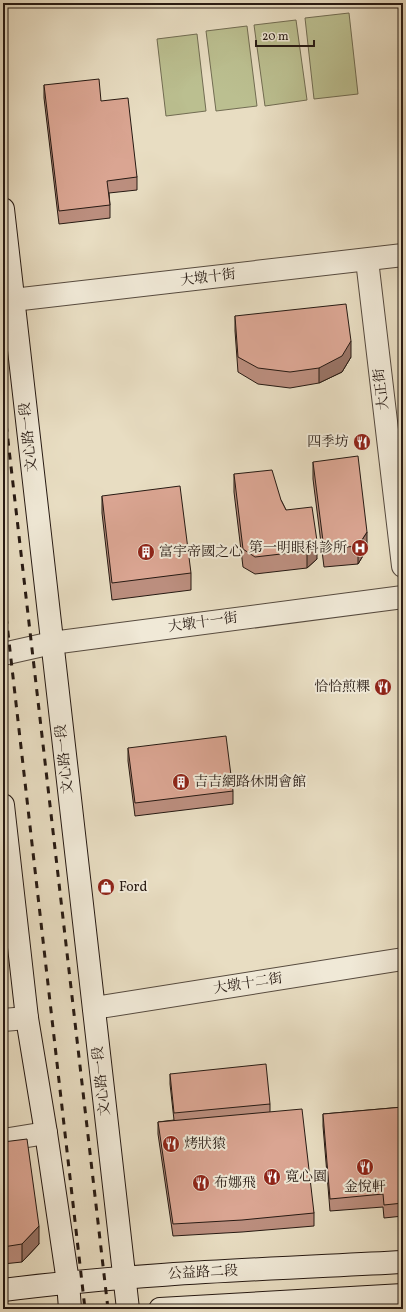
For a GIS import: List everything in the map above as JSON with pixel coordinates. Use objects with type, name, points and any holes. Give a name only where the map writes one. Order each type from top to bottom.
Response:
[{"type":"main road","name":"文心路一段","points":[[3,209],[128,1309]]},
{"type":"main road","name":"大墩十街","points":[[13,300],[403,255]]},
{"type":"main road","name":"大正街","points":[[367,260],[403,566]]},
{"type":"main road","name":"大墩十一街","points":[[3,654],[52,643],[403,597]]},
{"type":"main road","points":[[3,805],[26,1018],[46,1134],[68,1282],[70,1309]]},
{"type":"main road","name":"大墩十二街","points":[[94,1008],[403,959]]},
{"type":"main road","points":[[3,1020],[26,1018]]},
{"type":"main road","points":[[3,1140],[46,1134]]},
{"type":"main road","name":"公益路二段","points":[[3,1290],[124,1277],[403,1262]]},
{"type":"main road","points":[[160,1309],[403,1295]]},
{"type":"green space","points":[[349,13],[358,94],[314,99],[305,18]]},
{"type":"green space","points":[[296,20],[307,100],[265,106],[254,25]]},
{"type":"green space","points":[[247,26],[257,106],[216,111],[206,31]]},
{"type":"green space","points":[[197,34],[206,111],[166,116],[157,39]]},
{"type":"building","points":[[99,79],[101,101],[128,98],[137,177],[107,181],[110,205],[59,211],[44,85]]},
{"type":"building","points":[[346,304],[351,341],[342,356],[319,368],[290,372],[258,368],[238,357],[235,316]]},
{"type":"building","points":[[358,456],[367,532],[358,546],[324,549],[313,462]]},
{"type":"building","points":[[272,470],[281,500],[286,510],[312,507],[317,541],[307,551],[255,557],[243,549],[234,474]]},
{"type":"building","name":"富宇帝國之心","points":[[180,486],[191,573],[112,583],[102,496]]},
{"type":"building","name":"吉吉網路休閒會館","points":[[226,736],[233,791],[135,803],[128,748]]},
{"type":"building","points":[[266,1064],[270,1104],[174,1113],[170,1074]]},
{"type":"building","name":"金悅軒","points":[[403,1107],[403,1203],[384,1205],[383,1194],[330,1199],[323,1114]]},
{"type":"building","points":[[302,1109],[314,1213],[242,1220],[173,1224],[158,1122]]},
{"type":"building","points":[[27,1139],[39,1226],[22,1244],[3,1247],[3,1142]]},
{"type":"railway","points":[[3,397],[108,1309]]},
{"type":"railway","points":[[3,589],[85,1309]]},
{"type":"place","name":"四季坊","points":[[362,442]]},
{"type":"place","name":"第一明眼科診所","points":[[360,548]]},
{"type":"place","name":"富宇帝國之心","points":[[146,552]]},
{"type":"place","name":"恰恰煎粿","points":[[383,687]]},
{"type":"place","name":"吉吉網路休閒會館","points":[[181,782]]},
{"type":"place","name":"Ford","points":[[106,887]]},
{"type":"place","name":"烤狀猿","points":[[171,1144]]},
{"type":"place","name":"金悅軒","points":[[365,1167]]},
{"type":"place","name":"寬心園","points":[[272,1177]]},
{"type":"place","name":"布娜飛","points":[[201,1183]]}]
